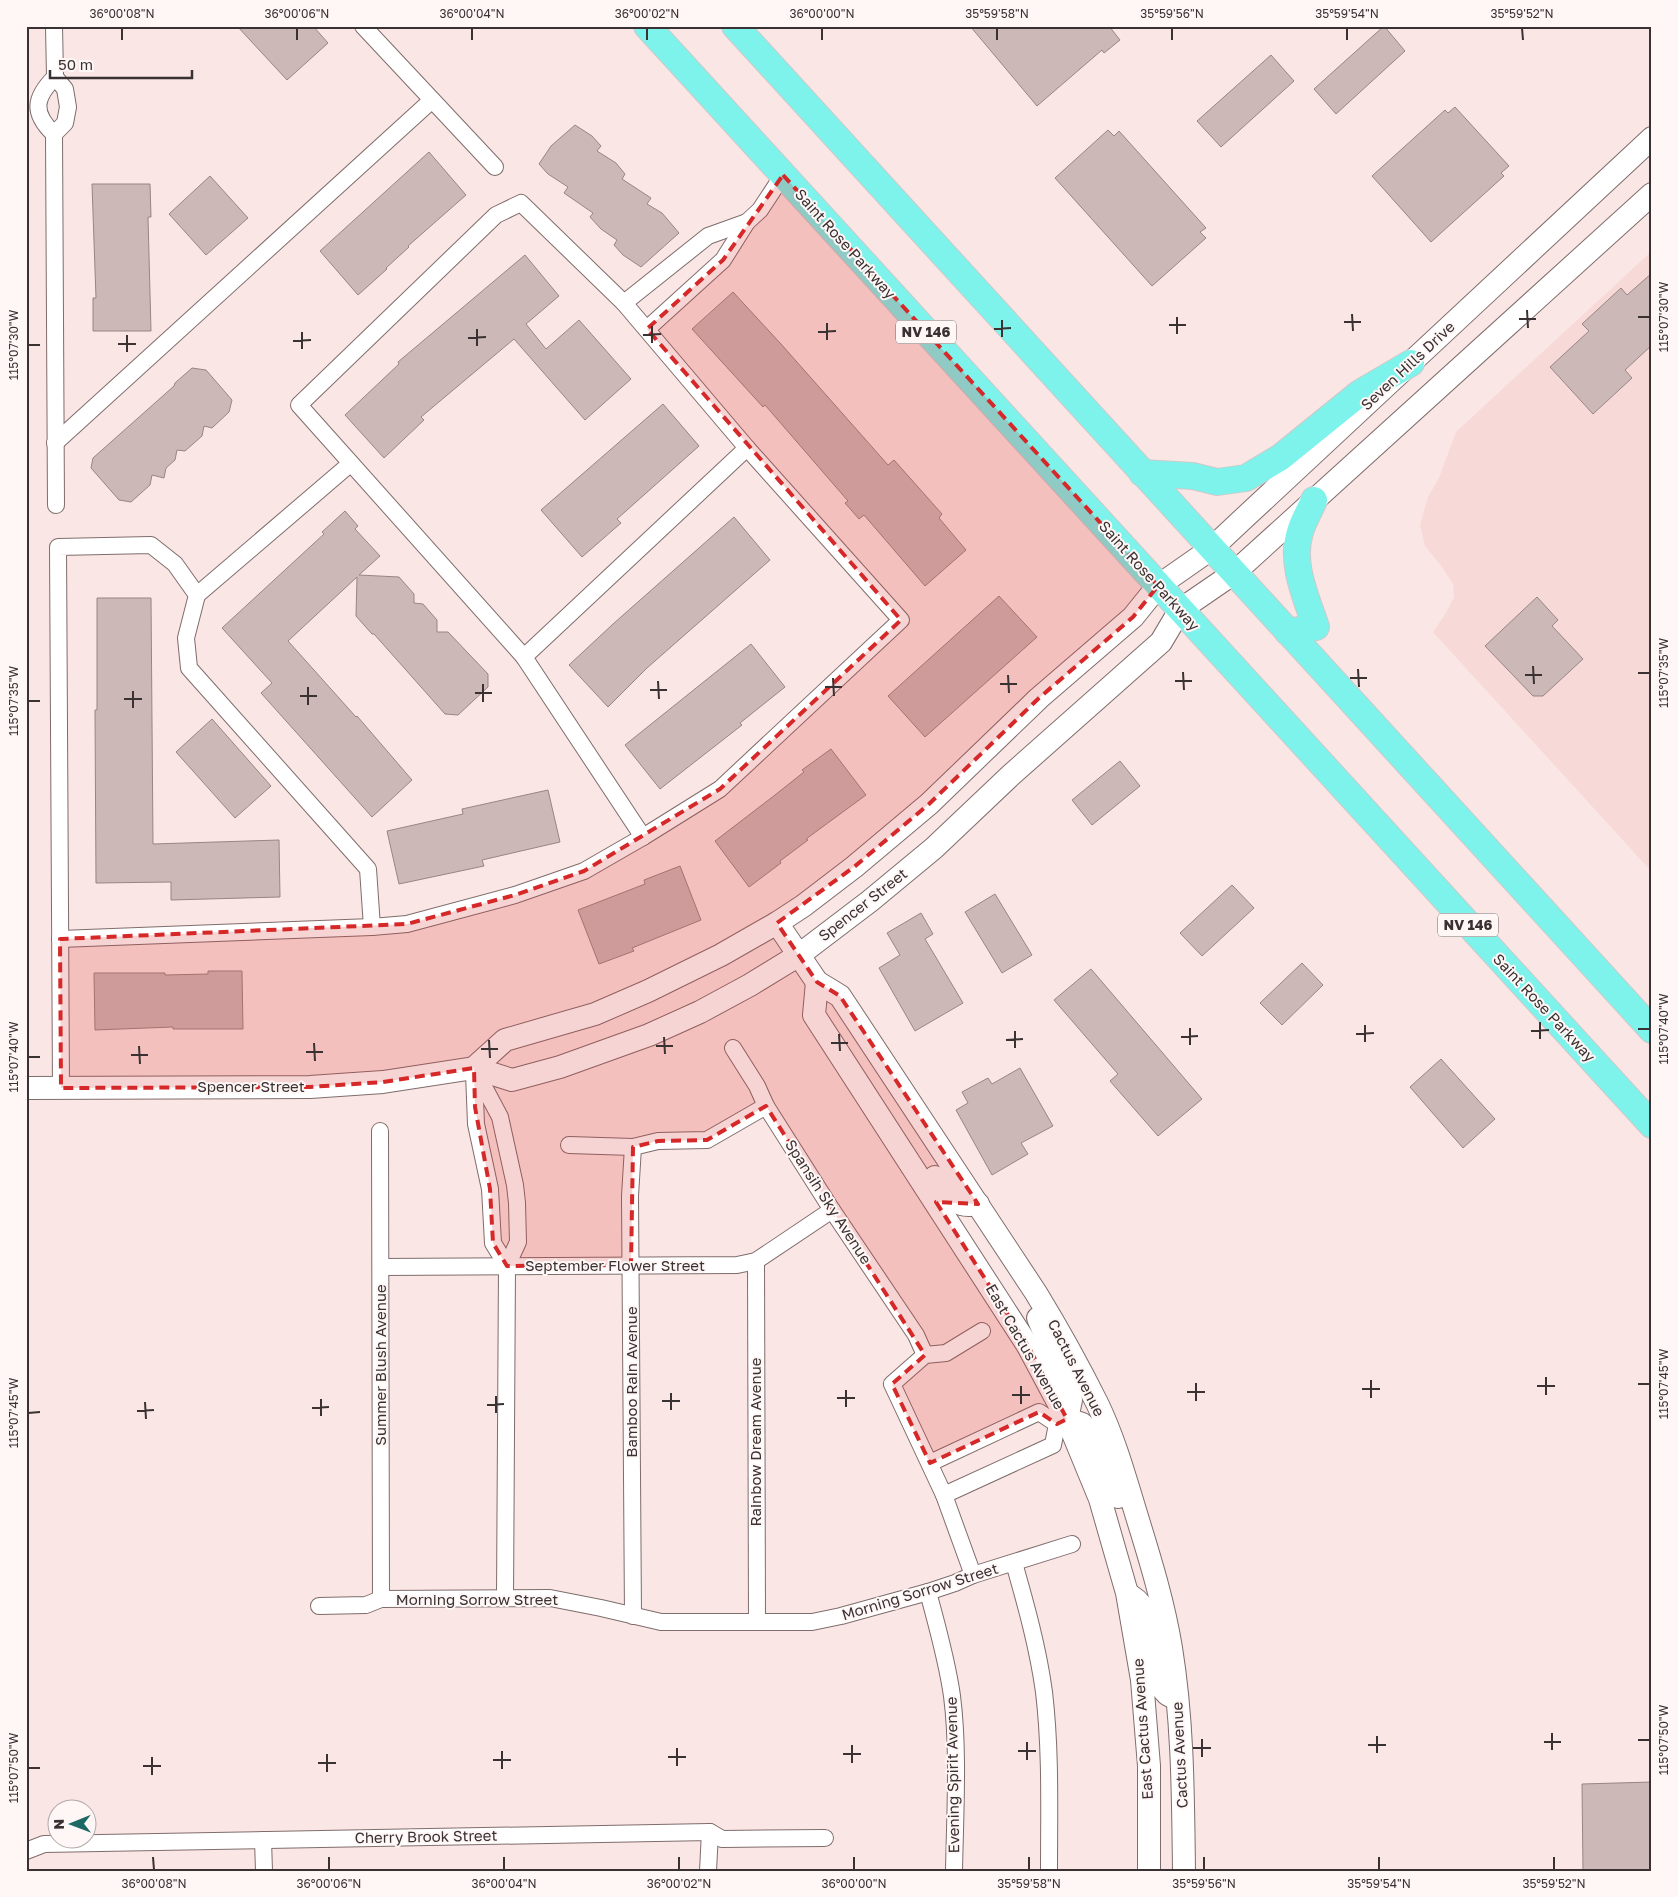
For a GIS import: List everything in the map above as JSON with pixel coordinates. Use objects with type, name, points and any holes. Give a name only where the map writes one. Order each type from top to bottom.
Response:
[{"type":"highway","name":"Saint Rose Parkway","points":[[647,26],[1652,1125]]},
{"type":"highway","points":[[735,26],[1142,474],[1652,1030]]},
{"type":"highway","points":[[1142,474],[1192,476],[1217,482],[1246,478],[1281,458],[1360,393],[1411,363]]},
{"type":"highway","points":[[1288,632],[1316,627],[1304,591],[1297,561],[1300,532],[1314,500]]},
{"type":"main road","name":"Seven Hills Drive","points":[[1158,586],[1211,549],[1652,138]]},
{"type":"main road","points":[[1180,610],[1234,573],[1652,194]]},
{"type":"main road","name":"Spencer Street","points":[[26,1088],[310,1087],[383,1082],[474,1068],[512,1080],[560,1067],[604,1052],[700,1012],[788,939],[854,867],[929,804],[1039,698],[1133,617],[1158,586]]},
{"type":"main road","name":"Spencer Street","points":[[474,1068],[506,1040],[594,1014],[648,991],[722,955],[788,939],[870,901],[934,848],[1012,775],[1161,642],[1180,610]]},
{"type":"main road","name":"Cactus Avenue","points":[[788,939],[817,982],[840,996],[1036,1293],[1061,1334],[1098,1404],[1117,1452],[1138,1520],[1162,1604],[1171,1648],[1182,1760],[1184,1871]]},
{"type":"main road","name":"East Cactus Avenue","points":[[817,982],[814,1015],[1028,1346],[1100,1499],[1127,1593],[1142,1680],[1149,1766],[1149,1871]]},
{"type":"main road","points":[[890,1132],[898,1134],[908,1141],[918,1152],[950,1198],[959,1205],[978,1204]]},
{"type":"main road","points":[[1036,1293],[1035,1305],[1038,1319],[1070,1390],[1071,1400],[1062,1421],[1082,1424],[1088,1430],[1118,1498],[1128,1513],[1138,1520]]},
{"type":"main road","points":[[1127,1593],[1136,1599],[1144,1609],[1149,1625],[1159,1683],[1168,1695],[1177,1699]]},
{"type":"street","points":[[54,26],[55,77],[65,89],[68,107],[65,123],[54,134]]},
{"type":"street","points":[[363,26],[495,168]]},
{"type":"street","points":[[55,77],[40,96],[38,106],[40,117],[54,134],[56,505]]},
{"type":"street","points":[[55,443],[432,100]]},
{"type":"street","points":[[647,330],[723,260],[746,222],[760,210],[783,175]]},
{"type":"street","points":[[60,938],[372,927],[407,924],[515,896],[584,871],[643,837],[720,789],[901,620],[747,448],[624,303],[521,203],[496,215],[299,406],[524,657],[643,837]]},
{"type":"street","points":[[624,303],[708,236],[746,222]]},
{"type":"street","points":[[524,657],[747,448]]},
{"type":"street","points":[[350,464],[197,595],[186,638],[190,668],[368,869],[372,927]]},
{"type":"street","points":[[61,1088],[58,548],[151,545],[175,564],[197,595]]},
{"type":"street","name":"Spansih Sky Avenue","points":[[733,1048],[758,1086],[766,1106],[832,1210],[916,1335],[925,1355]]},
{"type":"street","points":[[474,1068],[476,1124],[490,1189],[493,1243],[507,1266]]},
{"type":"street","points":[[474,1068],[500,1117],[518,1202],[518,1242],[507,1266],[504,1598]]},
{"type":"street","points":[[569,1145],[633,1147],[658,1141],[707,1140],[766,1106]]},
{"type":"street","name":"Summer Blush Avenue","points":[[380,1131],[382,1267],[381,1599]]},
{"type":"street","name":"Bamboo Rain Avenue","points":[[633,1147],[630,1196],[633,1616]]},
{"type":"street","name":"September Flower Street","points":[[382,1267],[727,1266],[756,1261],[832,1210]]},
{"type":"street","name":"Rainbow Dream Avenue","points":[[756,1261],[757,1622]]},
{"type":"street","points":[[973,1575],[944,1495],[892,1384],[925,1355],[946,1353],[982,1331]]},
{"type":"street","points":[[930,1463],[1039,1412],[1062,1421],[1053,1445],[944,1495]]},
{"type":"street","name":"Morning Sorrow Street","points":[[319,1606],[366,1606],[381,1599],[550,1598],[661,1622],[812,1622],[928,1592],[973,1575],[1072,1544]]},
{"type":"street","points":[[1014,1563],[1027,1606],[1044,1692],[1048,1736],[1050,1871]]},
{"type":"street","name":"Evening Spirit Avenue","points":[[928,1592],[943,1646],[952,1696],[955,1746],[954,1871]]},
{"type":"street","points":[[708,1871],[710,1832]]},
{"type":"street","name":"Cherry Brook Street","points":[[26,1851],[44,1844],[710,1832],[722,1839],[824,1838]]},
{"type":"street","points":[[263,1840],[264,1871]]},
{"type":"highlighted area","points":[[783,175],[1158,586],[1133,617],[1039,698],[929,804],[854,867],[777,923],[817,982],[840,996],[978,1204],[936,1202],[1028,1346],[1067,1419],[1057,1424],[1039,1412],[930,1463],[892,1384],[925,1355],[766,1106],[707,1140],[658,1141],[633,1147],[631,1265],[507,1266],[493,1243],[490,1189],[475,1107],[474,1068],[383,1082],[310,1087],[61,1088],[60,939],[407,924],[515,895],[584,871],[720,789],[901,620],[647,329],[723,260]]},
{"type":"shaded area","points":[[1652,251],[1652,872],[1433,632],[1454,597],[1453,584],[1425,546],[1420,525],[1428,497],[1439,478],[1456,432]]},
{"type":"building","points":[[237,26],[313,26],[328,43],[287,80]]},
{"type":"building","points":[[970,26],[1109,26],[1120,40],[1104,53],[1102,50],[1037,106]]},
{"type":"building","points":[[1384,26],[1405,51],[1336,114],[1314,89]]},
{"type":"building","points":[[1271,55],[1294,81],[1221,147],[1197,121]]},
{"type":"building","points":[[1455,107],[1509,166],[1501,173],[1504,176],[1431,242],[1372,176],[1445,110],[1448,113]]},
{"type":"building","points":[[575,125],[592,136],[601,146],[597,151],[616,163],[625,174],[622,179],[651,198],[647,204],[662,213],[679,233],[641,267],[623,255],[614,245],[617,240],[601,229],[590,217],[593,213],[564,193],[568,187],[548,174],[539,164],[551,146]]},
{"type":"building","points":[[1108,130],[1114,136],[1119,131],[1206,228],[1200,232],[1206,238],[1152,286],[1055,178]]},
{"type":"building","points":[[429,152],[466,195],[408,246],[387,269],[358,295],[320,251]]},
{"type":"building","points":[[210,176],[248,218],[206,255],[169,214]]},
{"type":"building","points":[[92,184],[150,184],[151,217],[148,217],[151,331],[93,331],[93,298],[96,298]]},
{"type":"building","points":[[525,255],[559,296],[526,324],[546,349],[579,320],[631,379],[585,420],[514,339],[421,417],[424,420],[384,458],[345,415],[399,364],[398,362]]},
{"type":"building","points":[[1652,273],[1652,345],[1625,370],[1632,378],[1593,414],[1550,367],[1589,331],[1582,324],[1621,288],[1627,295]]},
{"type":"building","points":[[733,292],[888,465],[894,460],[942,514],[939,518],[966,550],[925,586],[864,515],[859,519],[845,503],[848,501],[765,405],[763,407],[692,329]]},
{"type":"building","points":[[192,368],[206,370],[232,400],[229,412],[212,428],[204,426],[202,436],[185,451],[177,450],[175,460],[166,468],[164,478],[152,475],[150,485],[131,502],[119,500],[91,468],[93,458]]},
{"type":"building","points":[[663,404],[699,446],[617,519],[621,523],[582,557],[541,510]]},
{"type":"building","points":[[345,511],[358,526],[355,529],[380,556],[359,575],[399,577],[414,594],[414,603],[423,604],[437,620],[437,632],[448,632],[488,674],[488,687],[458,715],[445,714],[356,616],[357,577],[288,641],[357,716],[412,780],[372,817],[261,693],[272,683],[222,628],[324,534],[322,532]]},
{"type":"building","points":[[734,517],[770,560],[647,668],[608,707],[569,665]]},
{"type":"building","points":[[999,596],[1037,637],[925,737],[888,696]]},
{"type":"building","points":[[1537,597],[1558,620],[1552,626],[1583,659],[1543,696],[1533,696],[1485,646]]},
{"type":"building","points":[[97,598],[151,598],[153,844],[279,840],[280,897],[171,900],[171,882],[96,883],[95,710],[97,710]]},
{"type":"building","points":[[751,644],[785,687],[740,723],[742,725],[660,789],[625,745]]},
{"type":"building","points":[[212,719],[271,786],[235,818],[176,752]]},
{"type":"building","points":[[831,749],[866,795],[806,839],[808,840],[780,861],[781,863],[749,887],[715,841],[804,772],[802,770]]},
{"type":"building","points":[[1120,761],[1140,786],[1092,825],[1072,800]]},
{"type":"building","points":[[548,790],[560,842],[482,860],[484,866],[399,884],[387,831],[463,814],[462,809]]},
{"type":"building","points":[[680,866],[701,920],[632,948],[634,951],[599,964],[578,910],[645,884],[644,880]]},
{"type":"building","points":[[1232,885],[1254,908],[1202,956],[1180,933]]},
{"type":"building","points":[[995,894],[1032,955],[1002,973],[965,912]]},
{"type":"building","points":[[921,913],[933,934],[925,939],[963,1003],[915,1031],[879,968],[900,955],[887,933]]},
{"type":"building","points":[[1302,963],[1323,985],[1282,1025],[1260,1003]]},
{"type":"building","points":[[1091,969],[1202,1099],[1158,1136],[1110,1081],[1118,1074],[1054,1000]]},
{"type":"building","points":[[208,971],[242,971],[243,1029],[173,1029],[173,1027],[95,1030],[94,973],[165,973],[165,975],[208,974]]},
{"type":"building","points":[[1441,1059],[1495,1119],[1463,1148],[1410,1087]]},
{"type":"building","points":[[1020,1068],[1053,1126],[1021,1143],[1028,1154],[992,1175],[956,1110],[968,1103],[962,1092],[988,1078],[992,1084]]},
{"type":"building","points":[[1652,1782],[1652,1871],[1583,1871],[1582,1784]]}]
